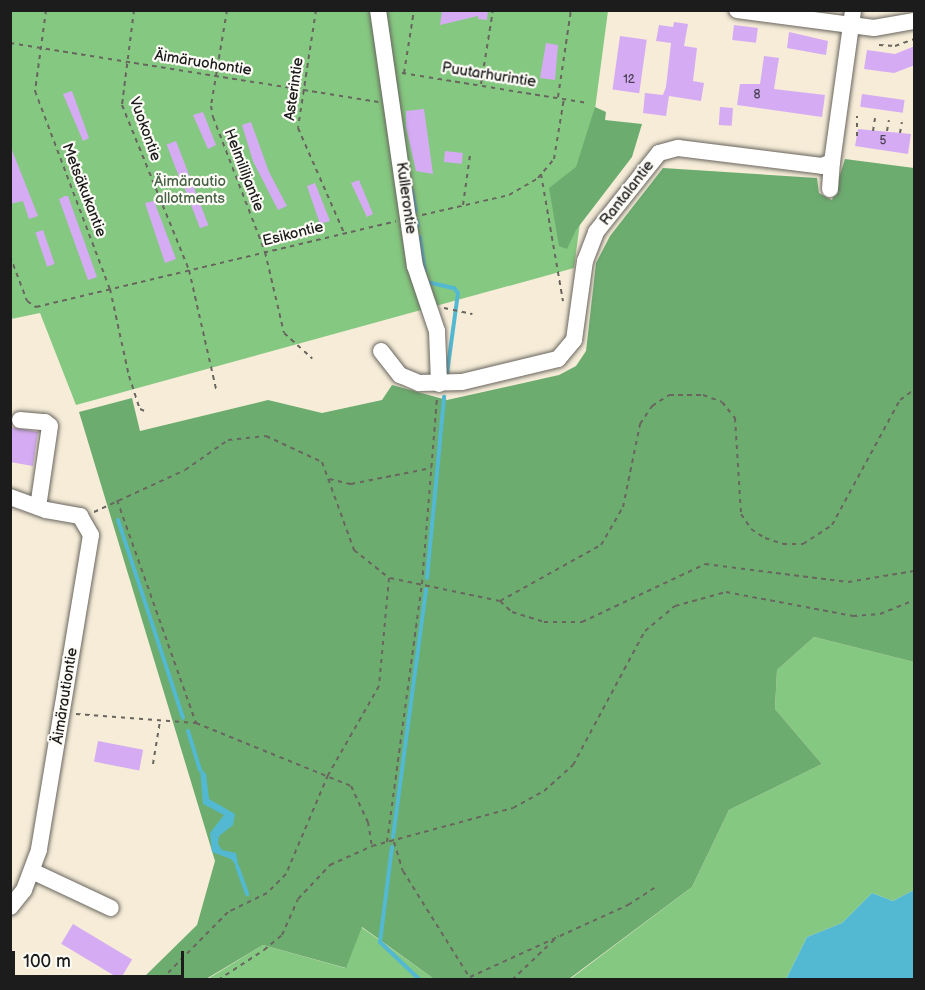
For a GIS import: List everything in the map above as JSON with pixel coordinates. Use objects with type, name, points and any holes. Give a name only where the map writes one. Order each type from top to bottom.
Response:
[{"type":"street","name":"Kullerontie","points":[[378,10],[415,266],[437,331],[439,384]]},
{"type":"street","points":[[737,10],[852,18],[888,28],[915,21]]},
{"type":"street","points":[[830,189],[852,18]]},
{"type":"street","name":"Rantalantie","points":[[439,384],[558,359],[567,352],[574,340],[590,243],[659,153],[678,148],[822,166],[832,162]]},
{"type":"street","points":[[381,351],[400,375],[418,383],[439,384]]},
{"type":"street","points":[[20,420],[45,422],[50,426],[42,508]]},
{"type":"street","points":[[10,497],[86,519]]},
{"type":"street","name":"Äimärautiontie","points":[[10,907],[32,871],[63,713],[91,535],[86,519]]},
{"type":"street","points":[[32,871],[111,908]]},
{"type":"path","name":"Metsäkukantie","points":[[46,10],[35,91],[110,289],[129,376],[140,410],[147,412]]},
{"type":"path","name":"Vuokontie","points":[[134,10],[122,105],[189,270],[217,393]]},
{"type":"path","name":"Helmililjantie","points":[[227,10],[213,117],[265,252],[284,333],[312,358]]},
{"type":"path","name":"Asterintie","points":[[316,10],[298,128],[344,233]]},
{"type":"path","points":[[404,73],[414,10]]},
{"type":"path","points":[[481,84],[493,10]]},
{"type":"path","points":[[558,97],[571,10]]},
{"type":"path","points":[[879,45],[895,46],[915,39]]},
{"type":"path","name":"Äimäruohontie","points":[[10,43],[392,104]]},
{"type":"path","name":"Puutarhurintie","points":[[387,71],[481,84],[588,104]]},
{"type":"path","name":"Esikontie","points":[[10,255],[27,301],[36,307],[509,195],[541,174],[554,159],[564,98]]},
{"type":"path","points":[[857,116],[857,136]]},
{"type":"path","points":[[873,131],[875,118]]},
{"type":"path","points":[[887,131],[889,120]]},
{"type":"path","points":[[900,133],[902,122]]},
{"type":"path","points":[[463,205],[470,155]]},
{"type":"path","points":[[541,174],[563,301]]},
{"type":"path","points":[[450,309],[472,314]]},
{"type":"path","points":[[387,842],[422,584],[439,384]]},
{"type":"path","points":[[500,601],[600,545],[623,507],[640,424],[652,406],[669,395],[704,395],[722,402],[735,418],[741,514],[751,530],[783,544],[803,544],[832,525],[900,400],[915,390]]},
{"type":"path","points":[[86,519],[98,507],[185,470],[228,440],[244,436],[266,436],[322,462],[354,550],[389,578],[500,601],[512,612],[544,622],[582,622],[705,564],[848,582],[915,571]]},
{"type":"path","points":[[329,479],[351,484],[431,468]]},
{"type":"path","points":[[117,500],[195,723]]},
{"type":"path","points":[[160,980],[228,912],[267,893],[286,874],[328,775],[379,686],[389,578]]},
{"type":"path","points":[[218,980],[282,934],[298,899],[330,865],[372,846],[513,808],[544,791],[573,765],[645,631],[675,606],[726,592],[853,616],[880,614],[915,600]]},
{"type":"path","points":[[63,713],[195,723],[328,775],[351,786],[368,822],[372,846]]},
{"type":"path","points":[[153,764],[160,721]]},
{"type":"path","points":[[394,841],[403,872],[471,978],[559,935],[628,905],[656,887]]},
{"type":"path","points":[[512,980],[559,935]]},
{"type":"green space","name":"Äimärautio allotments","points":[[10,11],[608,11],[574,268],[76,405],[40,313],[11,319]]},
{"type":"green space","points":[[595,107],[606,112],[605,120],[642,124],[632,157],[576,230],[567,249],[559,246],[549,188],[576,167]]},
{"type":"green space","points":[[845,159],[914,168],[914,662],[814,637],[777,670],[775,709],[822,764],[729,810],[692,887],[569,979],[434,979],[362,927],[346,968],[263,945],[206,979],[142,979],[197,925],[215,861],[79,412],[132,398],[140,431],[268,400],[322,413],[382,400],[392,385],[447,400],[559,375],[576,366],[586,351],[596,263],[610,236],[663,168],[817,178],[819,193],[832,200]]},
{"type":"green space","points":[[814,637],[914,662],[914,890],[893,901],[872,893],[842,923],[807,937],[786,979],[569,980],[692,887],[729,810],[822,764],[775,709],[777,670]]},
{"type":"green space","points":[[361,927],[434,979],[206,980],[263,945],[345,968]]},
{"type":"water","points":[[200,768],[206,774],[209,799],[235,814],[233,825],[219,836],[218,844],[222,850],[236,853],[239,869],[231,859],[212,852],[210,833],[224,815],[203,804]]},
{"type":"water","points":[[914,890],[914,979],[786,979],[807,937],[842,923],[872,893],[893,901]]},
{"type":"building","points":[[442,10],[488,10],[487,20],[478,19],[478,16],[440,25]]},
{"type":"building","points":[[674,22],[688,24],[684,46],[697,48],[693,81],[704,83],[701,101],[669,96],[666,116],[643,113],[645,93],[663,95],[666,87],[671,43],[656,41],[659,25],[673,27]]},
{"type":"building","points":[[734,25],[758,28],[756,43],[732,40]]},
{"type":"building","points":[[789,32],[828,41],[826,55],[787,48]]},
{"type":"building","points":[[620,36],[647,40],[639,93],[612,89]]},
{"type":"building","points":[[546,43],[558,45],[555,80],[540,78]]},
{"type":"building","points":[[915,46],[915,65],[894,73],[864,69],[867,50],[895,54]]},
{"type":"building","points":[[764,56],[779,58],[774,89],[825,95],[822,117],[737,105],[740,84],[760,84]]},
{"type":"building","points":[[72,91],[89,138],[83,141],[63,94]]},
{"type":"building","points":[[862,94],[905,100],[903,113],[860,107]]},
{"type":"building","points":[[720,107],[733,108],[732,126],[719,125]]},
{"type":"building","points":[[424,109],[433,174],[416,171],[406,127],[406,111]]},
{"type":"building","points":[[203,112],[216,145],[208,149],[193,115]]},
{"type":"building","points":[[251,122],[269,172],[287,206],[278,210],[253,161],[242,125]]},
{"type":"building","points":[[858,129],[911,134],[908,154],[855,146]]},
{"type":"building","points":[[176,141],[190,178],[181,182],[167,145]]},
{"type":"building","points":[[10,145],[38,216],[29,219],[23,201],[10,204]]},
{"type":"building","points":[[445,151],[463,153],[462,164],[444,162]]},
{"type":"building","points":[[359,180],[373,214],[367,217],[351,183]]},
{"type":"building","points":[[315,183],[330,221],[320,224],[307,186]]},
{"type":"building","points":[[193,185],[208,225],[200,228],[185,188]]},
{"type":"building","points":[[68,196],[97,277],[88,280],[59,199]]},
{"type":"building","points":[[154,201],[176,259],[165,263],[145,203]]},
{"type":"building","points":[[43,230],[55,264],[47,267],[35,233]]},
{"type":"building","points":[[10,427],[38,432],[33,466],[10,462]]},
{"type":"building","points":[[98,741],[143,750],[139,770],[94,762]]},
{"type":"building","points":[[73,924],[132,960],[120,979],[61,944]]},
{"type":"waterway","points":[[412,191],[416,211]]},
{"type":"waterway","points":[[417,221],[418,226]]},
{"type":"waterway","points":[[420,237],[425,272]]},
{"type":"waterway","points":[[427,282],[454,288],[458,293],[447,373]]},
{"type":"waterway","points":[[427,578],[444,397]]},
{"type":"waterway","points":[[118,520],[183,718]]},
{"type":"waterway","points":[[393,837],[426,589]]},
{"type":"waterway","points":[[188,731],[200,770]]},
{"type":"waterway","points":[[392,847],[380,942],[420,980]]},
{"type":"waterway","points":[[237,866],[247,894]]}]
